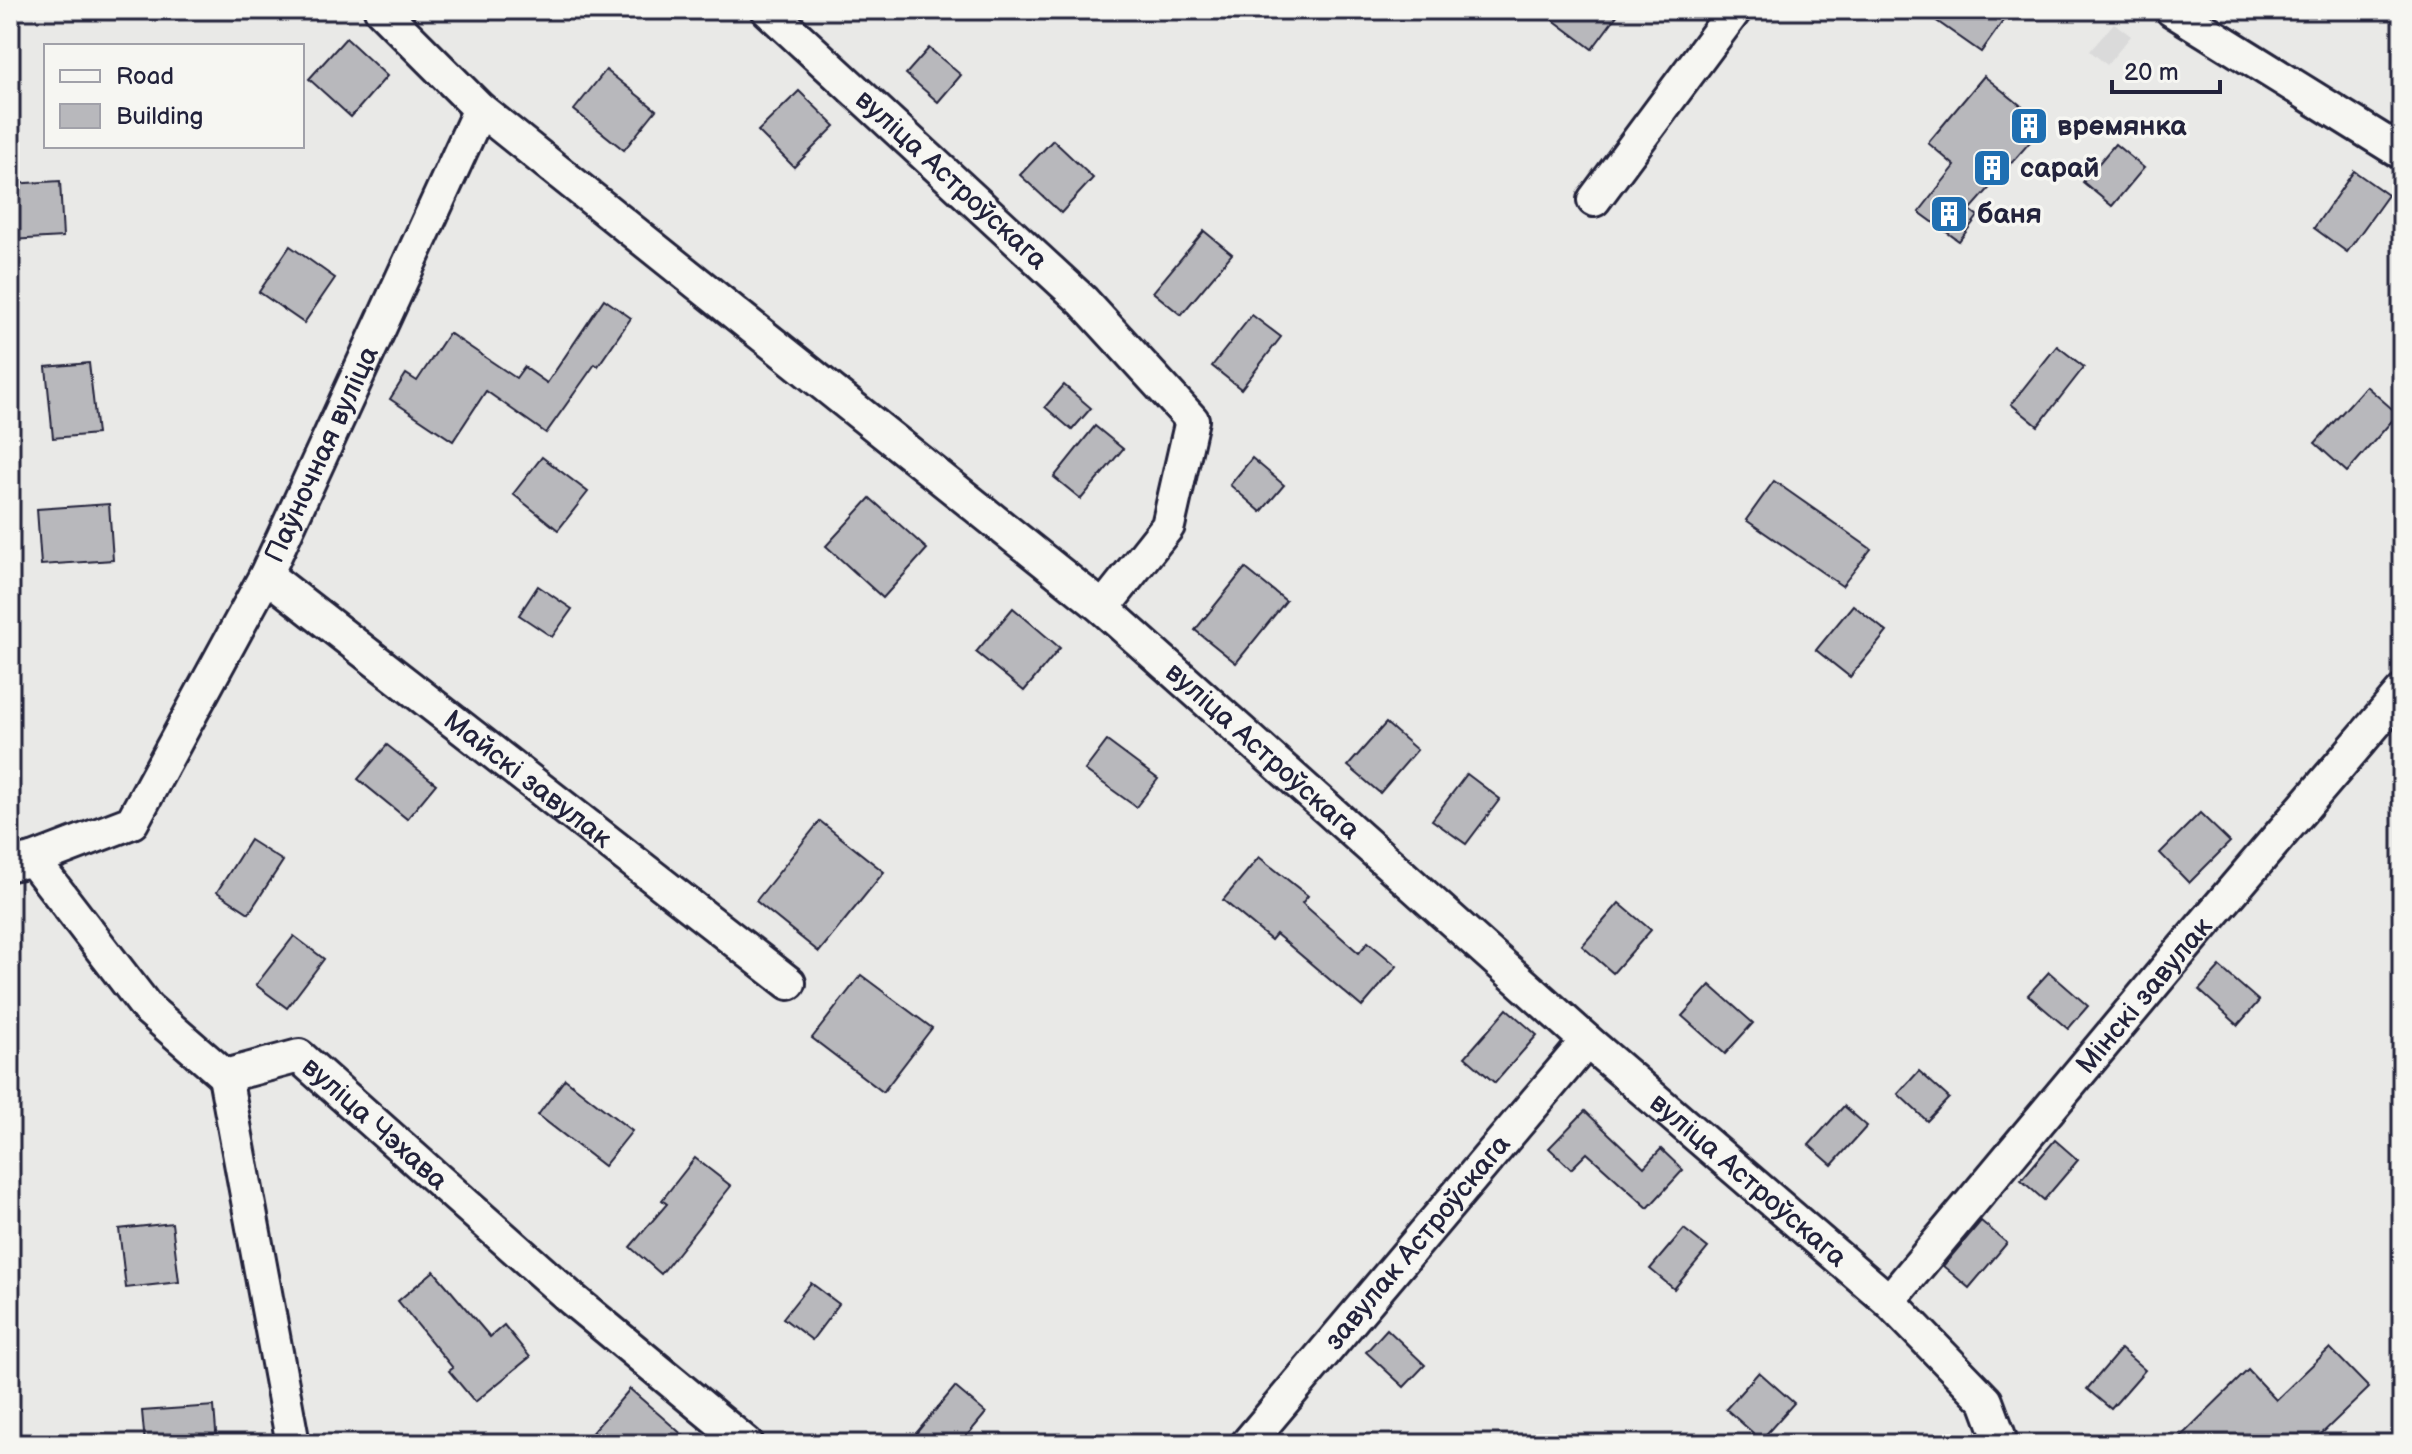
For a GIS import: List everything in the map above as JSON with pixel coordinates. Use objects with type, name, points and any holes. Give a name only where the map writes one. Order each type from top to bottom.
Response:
[{"type":"street","points":[[381,10],[480,109],[1103,608]]},
{"type":"street","name":"вуліца Астроўскага","points":[[768,10],[1083,301],[1192,420],[1168,526],[1103,608],[1587,1041],[1889,1301],[1986,1401],[1999,1436],[1997,1444]]},
{"type":"street","points":[[1594,200],[1735,10]]},
{"type":"street","points":[[2172,10],[2402,153]]},
{"type":"street","name":"Паўночная вуліца","points":[[22,862],[132,822],[266,575],[480,109]]},
{"type":"street","name":"Майскі завулак","points":[[266,575],[789,983]]},
{"type":"street","name":"Мінскі завулак","points":[[1889,1301],[2402,692]]},
{"type":"street","points":[[22,862],[147,1008],[225,1076],[293,1444]]},
{"type":"street","name":"завулак Астроўскага","points":[[1247,1444],[1587,1041]]},
{"type":"street","name":"вуліца Чэхава","points":[[225,1076],[299,1056],[573,1300],[747,1444]]},
{"type":"shaded area","points":[[2114,23],[2131,36],[2107,65],[2090,51]]},
{"type":"building","points":[[1540,10],[1621,10],[1592,49]]},
{"type":"building","points":[[1921,10],[2011,10],[1981,52]]},
{"type":"building","points":[[346,38],[387,76],[351,117],[309,79]]},
{"type":"building","points":[[929,48],[961,75],[938,102],[906,74]]},
{"type":"building","points":[[606,70],[656,110],[624,150],[574,110]]},
{"type":"building","points":[[1984,76],[2045,125],[1970,210],[1978,216],[1959,241],[1919,212],[1955,166],[1928,143]]},
{"type":"building","points":[[799,91],[835,126],[794,167],[758,131]]},
{"type":"building","points":[[1053,140],[1093,178],[1061,213],[1020,175]]},
{"type":"building","points":[[2115,144],[2144,168],[2112,206],[2083,182]]},
{"type":"building","points":[[2354,171],[2388,195],[2347,252],[2314,228]]},
{"type":"building","points":[[60,181],[63,237],[10,240],[10,184]]},
{"type":"building","points":[[1204,231],[1232,254],[1181,315],[1153,292]]},
{"type":"building","points":[[290,246],[335,278],[304,323],[259,292]]},
{"type":"building","points":[[604,299],[631,318],[546,433],[486,391],[453,441],[390,399],[406,374],[417,381],[449,333],[516,378],[524,367],[547,383]]},
{"type":"building","points":[[1252,315],[1281,337],[1241,389],[1212,366]]},
{"type":"building","points":[[2057,346],[2084,367],[2038,426],[2011,404]]},
{"type":"building","points":[[89,363],[97,434],[53,438],[46,367]]},
{"type":"building","points":[[1064,385],[1091,408],[1072,430],[1045,407]]},
{"type":"building","points":[[2366,386],[2398,414],[2347,472],[2315,443]]},
{"type":"building","points":[[1095,426],[1123,449],[1081,499],[1054,477]]},
{"type":"building","points":[[542,457],[588,492],[558,530],[513,494]]},
{"type":"building","points":[[1252,458],[1284,485],[1261,512],[1230,485]]},
{"type":"building","points":[[1774,481],[1871,549],[1842,586],[1746,520]]},
{"type":"building","points":[[870,498],[927,549],[883,598],[826,546]]},
{"type":"building","points":[[109,504],[113,560],[41,565],[37,509]]},
{"type":"building","points":[[1245,568],[1286,601],[1236,663],[1195,630]]},
{"type":"building","points":[[538,586],[572,609],[552,637],[519,615]]},
{"type":"building","points":[[1853,605],[1887,632],[1850,677],[1816,650]]},
{"type":"building","points":[[1013,608],[1060,648],[1024,691],[976,652]]},
{"type":"building","points":[[1386,723],[1417,750],[1380,793],[1348,766]]},
{"type":"building","points":[[1107,741],[1158,779],[1136,807],[1085,770]]},
{"type":"building","points":[[387,745],[436,784],[407,819],[358,779]]},
{"type":"building","points":[[1467,774],[1500,799],[1466,844],[1432,820]]},
{"type":"building","points":[[2200,813],[2230,842],[2189,883],[2160,853]]},
{"type":"building","points":[[820,821],[884,872],[819,952],[756,901]]},
{"type":"building","points":[[250,840],[283,861],[249,913],[217,892]]},
{"type":"building","points":[[1259,857],[1308,896],[1302,903],[1359,953],[1368,942],[1397,966],[1362,1007],[1276,934],[1271,940],[1223,900]]},
{"type":"building","points":[[1619,903],[1651,930],[1613,973],[1582,946]]},
{"type":"building","points":[[294,936],[324,959],[287,1008],[256,985]]},
{"type":"building","points":[[2220,967],[2259,1001],[2238,1025],[2199,990]]},
{"type":"building","points":[[2049,972],[2088,1006],[2068,1029],[2028,995]]},
{"type":"building","points":[[861,975],[932,1028],[883,1092],[812,1038]]},
{"type":"building","points":[[1710,985],[1753,1023],[1725,1054],[1682,1016]]},
{"type":"building","points":[[1507,1009],[1537,1035],[1495,1083],[1465,1057]]},
{"type":"building","points":[[1919,1071],[1949,1098],[1927,1121],[1898,1094]]},
{"type":"building","points":[[565,1079],[632,1131],[604,1166],[538,1115]]},
{"type":"building","points":[[1844,1106],[1867,1126],[1832,1165],[1809,1145]]},
{"type":"building","points":[[1585,1111],[1644,1167],[1661,1149],[1683,1170],[1648,1208],[1587,1153],[1571,1169],[1549,1148]]},
{"type":"building","points":[[2055,1140],[2078,1160],[2044,1200],[2021,1180]]},
{"type":"building","points":[[695,1158],[731,1186],[661,1274],[630,1247],[667,1204],[662,1200]]},
{"type":"building","points":[[1981,1221],[2007,1243],[1969,1288],[1943,1266]]},
{"type":"building","points":[[172,1223],[179,1282],[126,1288],[119,1229]]},
{"type":"building","points":[[1684,1229],[1708,1248],[1674,1289],[1650,1269]]},
{"type":"building","points":[[434,1271],[490,1337],[504,1325],[530,1357],[475,1402],[449,1371],[453,1368],[398,1301]]},
{"type":"building","points":[[811,1283],[839,1304],[812,1340],[783,1318]]},
{"type":"building","points":[[1387,1329],[1425,1365],[1404,1387],[1366,1352]]},
{"type":"building","points":[[2330,1348],[2369,1388],[2311,1444],[2173,1444],[2248,1370],[2276,1400]]},
{"type":"building","points":[[2121,1349],[2145,1370],[2111,1409],[2087,1389]]},
{"type":"building","points":[[1759,1372],[1794,1403],[1761,1440],[1726,1409]]},
{"type":"building","points":[[955,1387],[986,1413],[960,1444],[907,1444]]},
{"type":"building","points":[[630,1389],[693,1444],[582,1444]]},
{"type":"building","points":[[214,1406],[217,1444],[145,1444],[142,1411]]},
{"type":"place","name":"времянка","points":[[2029,126]]},
{"type":"place","name":"сарай","points":[[1992,168]]},
{"type":"place","name":"баня","points":[[1949,214]]}]
